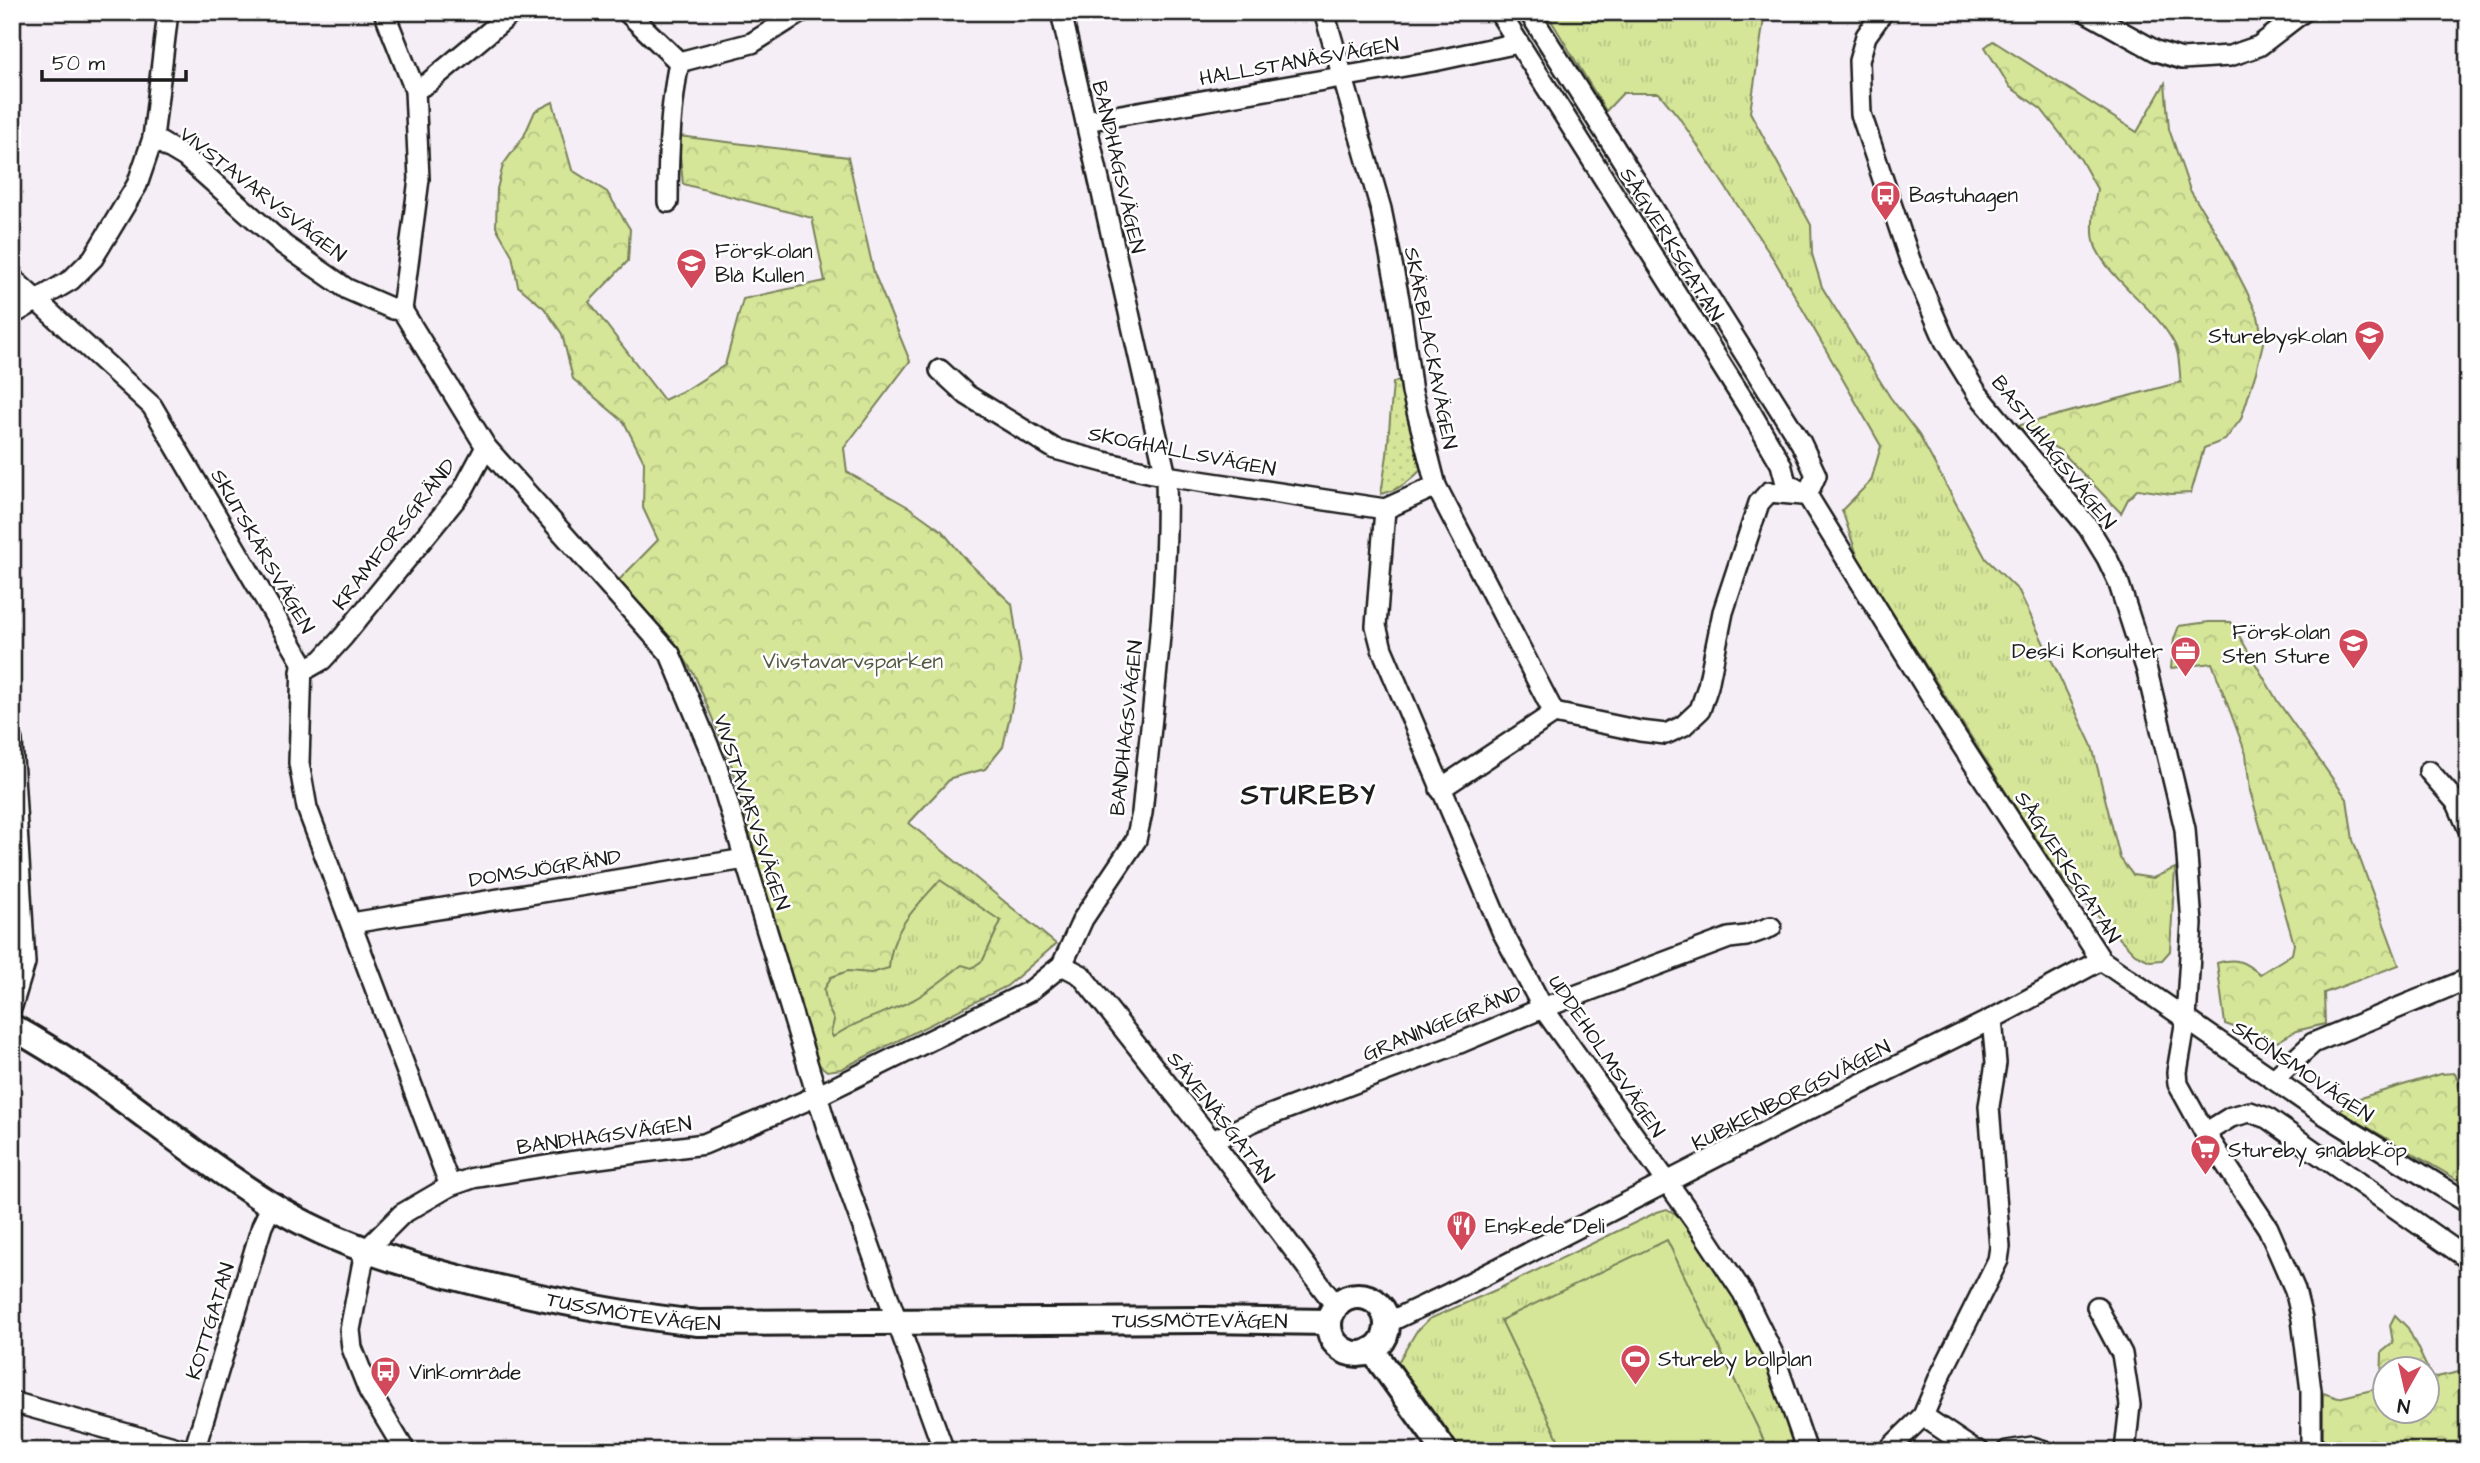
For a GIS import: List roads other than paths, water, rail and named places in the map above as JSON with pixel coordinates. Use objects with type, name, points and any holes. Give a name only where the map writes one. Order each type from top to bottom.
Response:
[{"type":"street","points":[[12,315],[71,281],[93,258],[136,185],[153,138],[168,12]]},
{"type":"street","points":[[384,12],[415,90],[419,179],[402,310]]},
{"type":"street","points":[[415,90],[428,83],[513,12]]},
{"type":"street","points":[[627,12],[679,62]]},
{"type":"street","points":[[679,62],[752,43],[801,12]]},
{"type":"street","name":"BANDHAGSVÄGEN","points":[[365,1251],[402,1214],[450,1186],[473,1178],[557,1164],[704,1144],[817,1096],[1030,991],[1062,965],[1083,919],[1136,840],[1159,636],[1167,521],[1166,476],[1061,12]]},
{"type":"street","name":"SKÄRBLACKAVÄGEN","points":[[1324,12],[1381,209],[1399,299],[1412,392],[1436,486],[1554,713]]},
{"type":"street","name":"SÅGVERKSGATAN","points":[[1499,12],[1749,410],[1781,464],[1786,483],[1807,495],[1941,713],[2101,960],[2186,1019]]},
{"type":"street","name":"SÅGVERKSGATAN","points":[[1529,12],[1801,443],[1816,475],[1807,495]]},
{"type":"street","name":"BASTUHAGSVÄGEN","points":[[1883,12],[1866,36],[1859,61],[1861,114],[1910,260],[1945,341],[1977,393],[2088,527],[2107,558],[2118,581],[2147,671],[2185,829],[2192,924],[2186,1019]]},
{"type":"street","points":[[2086,12],[2155,51],[2182,59],[2230,56],[2259,46],[2303,12]]},
{"type":"street","name":"HALLSTANÄSVÄGEN","points":[[1086,121],[1434,61],[1518,43]]},
{"type":"street","points":[[668,202],[669,135],[679,62]]},
{"type":"street","name":"VIVSTAVARVSVÄGEN","points":[[153,138],[186,157],[284,245],[346,289],[393,309],[402,310],[486,447],[670,654],[716,764],[817,1096],[944,1451]]},
{"type":"street","name":"SKUTSKÄRSVÄGEN","points":[[12,278],[152,406],[302,662],[299,763],[307,808],[450,1186]]},
{"type":"street","name":"SKOGHALLSVÄGEN","points":[[940,370],[967,395],[1055,449],[1166,476],[1385,509]]},
{"type":"street","name":"KRAMFORSGRÄND","points":[[302,672],[322,660],[343,637],[463,490],[486,447]]},
{"type":"street","points":[[1385,509],[1436,486]]},
{"type":"street","points":[[1440,789],[1554,713],[1666,734],[1683,726],[1700,710],[1723,612],[1759,503],[1769,492],[1807,495]]},
{"type":"street","name":"UDDEHOLMSVÄGEN","points":[[1385,509],[1376,626],[1382,649],[1502,931],[1543,1008],[1700,1228],[1743,1293],[1774,1356],[1807,1451]]},
{"type":"street","points":[[12,741],[25,963],[12,1006]]},
{"type":"street","points":[[2429,771],[2457,803],[2468,828]]},
{"type":"street","name":"DOMSJÖGRÄND","points":[[352,923],[745,859]]},
{"type":"street","name":"GRANINGEGRÄND","points":[[1212,1141],[1257,1119],[1462,1042],[1543,1008],[1729,938],[1746,936],[1771,926]]},
{"type":"street","name":"KUBIKENBORGSVÄGEN","points":[[1387,1323],[1992,1019],[2101,960]]},
{"type":"street","name":"SÄVENÄSGATAN","points":[[1062,965],[1081,975],[1212,1141],[1333,1314]]},
{"type":"street","points":[[2274,1079],[2313,1042],[2468,979]]},
{"type":"street","points":[[1887,1451],[1923,1416],[1998,1260],[2000,1247],[1989,1106],[1996,1063],[1992,1019]]},
{"type":"street","points":[[2186,1019],[2177,1072],[2178,1084],[2205,1133],[2268,1228],[2295,1290],[2302,1319],[2311,1391],[2311,1451]]},
{"type":"street","name":"SKÖNSMOVÄGEN","points":[[2186,1019],[2322,1113],[2468,1203]]},
{"type":"street","name":"TUSSMÖTEVÄGEN","points":[[12,1027],[96,1079],[272,1205],[365,1251],[460,1279],[585,1308],[635,1317],[698,1323],[1205,1320],[1333,1314]]},
{"type":"street","points":[[2205,1133],[2231,1117],[2250,1112],[2267,1118],[2468,1259]]},
{"type":"street","name":"KOTTGATAN","points":[[194,1451],[262,1227],[272,1205]]},
{"type":"street","points":[[365,1251],[350,1330],[352,1348],[369,1391],[405,1451]]},
{"type":"street","points":[[1353,1296],[1378,1304],[1386,1315],[1387,1323],[1381,1342],[1372,1350],[1353,1353],[1340,1347],[1332,1338],[1333,1314],[1353,1296]]},
{"type":"street","points":[[2097,1307],[2122,1354],[2130,1405],[2125,1451]]},
{"type":"street","points":[[1372,1350],[1445,1451]]},
{"type":"street","points":[[12,1402],[188,1451]]},
{"type":"street","points":[[1923,1416],[1975,1451],[1979,1451]]},
{"type":"street","points":[[2007,1451],[2032,1447],[2045,1451]]},
{"type":"place","name":"Bastuhagen","points":[[1886,222]]},
{"type":"place","name":"Förskolan Blå Kullen","points":[[692,290]]},
{"type":"place","name":"Sturebyskolan","points":[[2370,363]]},
{"type":"place","name":"Förskolan Sten Sture","points":[[2353,671]]},
{"type":"place","name":"Deski Konsulter","points":[[2186,678]]},
{"type":"place","name":"Stureby snabbköp","points":[[2205,1177]]},
{"type":"place","name":"Enskede Deli","points":[[1462,1253]]},
{"type":"place","name":"Stureby bollplan","points":[[1635,1386]]},
{"type":"place","name":"Vinkområde","points":[[386,1399]]},
{"type":"district","name":"STUREBY","points":[[1309,794]]},
{"type":"park label","name":"Vivstavarvsparken","points":[[853,661]]}]
